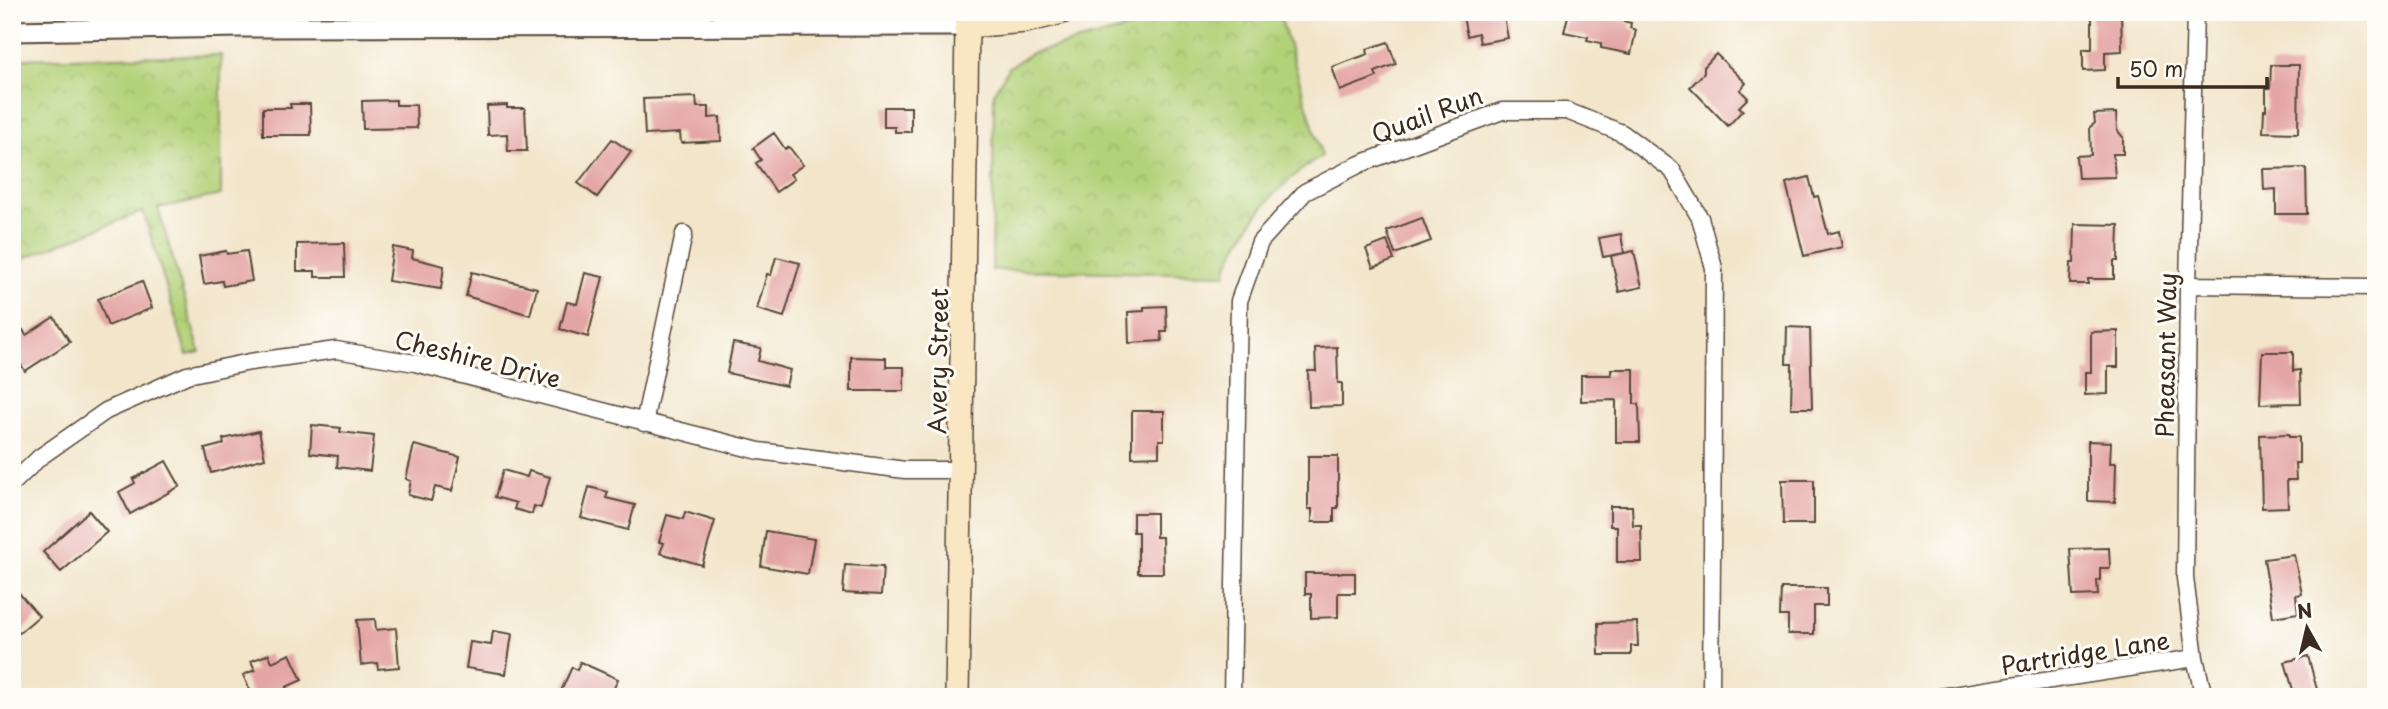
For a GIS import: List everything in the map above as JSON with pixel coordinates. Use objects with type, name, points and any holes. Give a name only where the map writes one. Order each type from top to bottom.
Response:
[{"type":"main road","points":[[967,19],[1026,21],[1062,12]]},
{"type":"main road","name":"Avery Street","points":[[957,697],[967,19]]},
{"type":"street","name":"Pheasant Way","points":[[2195,12],[2188,285],[2185,578],[2195,658],[2204,697]]},
{"type":"street","points":[[12,31],[241,20],[967,19]]},
{"type":"street","name":"Quail Run","points":[[1232,697],[1239,301],[1260,242],[1305,192],[1360,164],[1502,111],[1567,111],[1622,133],[1672,170],[1700,218],[1713,268],[1711,697]]},
{"type":"street","points":[[644,423],[684,234]]},
{"type":"street","points":[[2188,285],[2376,287]]},
{"type":"street","name":"Cheshire Drive","points":[[12,484],[40,457],[106,411],[187,376],[250,362],[336,350],[415,363],[759,451],[905,470],[962,471]]},
{"type":"street","name":"Partridge Lane","points":[[1940,697],[2195,658]]},
{"type":"green space","points":[[1178,12],[1279,12],[1322,156],[1290,179],[1255,217],[1236,248],[1226,274],[992,270],[994,92],[1009,67],[1032,53]]},
{"type":"green space","points":[[221,55],[221,195],[158,208],[200,352],[187,355],[143,211],[12,263],[12,59]]},
{"type":"building","points":[[1462,12],[1499,12],[1500,18],[1504,17],[1508,38],[1480,43],[1478,33],[1467,36]]},
{"type":"building","points":[[1569,12],[1587,12],[1631,23],[1630,28],[1636,30],[1631,54],[1601,48],[1601,43],[1587,40],[1588,37],[1564,32]]},
{"type":"building","points":[[2092,12],[2121,12],[2122,51],[2105,52],[2105,70],[2083,71],[2083,49],[2092,49]]},
{"type":"building","points":[[1388,42],[1396,64],[1375,72],[1377,77],[1340,91],[1332,67],[1368,54],[1367,49]]},
{"type":"building","points":[[1716,54],[1746,83],[1740,90],[1748,98],[1739,107],[1743,110],[1728,126],[1690,87],[1704,73],[1704,67]]},
{"type":"building","points":[[2271,65],[2299,65],[2298,133],[2263,132],[2266,88],[2270,88]]},
{"type":"building","points":[[696,97],[697,107],[709,107],[709,118],[720,117],[721,141],[681,143],[680,133],[645,135],[643,99]]},
{"type":"building","points":[[396,100],[396,105],[416,105],[417,128],[363,129],[362,101]]},
{"type":"building","points":[[290,104],[310,104],[311,135],[263,135],[263,108],[291,108]]},
{"type":"building","points":[[507,105],[507,108],[525,108],[527,151],[508,151],[507,134],[488,135],[487,106]]},
{"type":"building","points":[[884,107],[911,107],[911,132],[895,132],[895,127],[884,127]]},
{"type":"building","points":[[2116,113],[2117,130],[2123,137],[2123,154],[2113,154],[2115,177],[2078,178],[2076,156],[2091,155],[2090,127],[2095,123],[2094,114]]},
{"type":"building","points":[[774,133],[785,149],[789,147],[803,165],[790,174],[794,179],[776,192],[756,163],[761,160],[753,148]]},
{"type":"building","points":[[612,139],[631,152],[597,197],[578,183]]},
{"type":"building","points":[[2306,168],[2307,214],[2276,214],[2276,189],[2264,190],[2263,169]]},
{"type":"building","points":[[1809,177],[1814,197],[1818,196],[1828,234],[1839,231],[1842,247],[1804,256],[1786,183]]},
{"type":"building","points":[[1422,218],[1431,241],[1395,254],[1387,231]]},
{"type":"building","points":[[2075,224],[2119,225],[2118,261],[2114,261],[2114,279],[2088,279],[2088,284],[2070,284],[2071,263],[2074,263]]},
{"type":"building","points":[[1621,234],[1624,253],[1603,257],[1599,238]]},
{"type":"building","points":[[1387,241],[1394,260],[1373,268],[1366,249]]},
{"type":"building","points":[[344,243],[345,277],[315,277],[315,271],[297,271],[297,244]]},
{"type":"building","points":[[393,247],[413,251],[412,258],[444,266],[441,289],[388,281]]},
{"type":"building","points":[[226,251],[227,254],[247,251],[252,281],[223,286],[222,281],[204,284],[199,256]]},
{"type":"building","points":[[1634,251],[1642,287],[1619,292],[1611,256]]},
{"type":"building","points":[[776,257],[800,263],[784,317],[757,309],[767,274],[771,275]]},
{"type":"building","points":[[472,272],[537,288],[530,315],[466,296]]},
{"type":"building","points":[[585,273],[603,277],[588,337],[560,329],[567,302],[577,304]]},
{"type":"building","points":[[142,281],[152,308],[108,326],[98,299]]},
{"type":"building","points":[[1166,306],[1167,332],[1161,332],[1162,341],[1129,343],[1128,312],[1144,311],[1144,307]]},
{"type":"building","points":[[54,317],[70,342],[25,371],[12,351],[12,337],[23,330],[26,335]]},
{"type":"building","points":[[1787,327],[1810,328],[1812,408],[1791,408],[1792,364],[1786,364]]},
{"type":"building","points":[[2118,331],[2118,367],[2108,367],[2108,394],[2085,395],[2085,372],[2091,372],[2091,332]]},
{"type":"building","points":[[733,343],[761,348],[758,361],[790,370],[786,386],[727,373]]},
{"type":"building","points":[[1337,347],[1342,406],[1309,407],[1308,371],[1316,371],[1315,348]]},
{"type":"building","points":[[2262,352],[2293,352],[2293,371],[2300,370],[2301,403],[2260,404]]},
{"type":"building","points":[[851,357],[886,358],[886,367],[904,367],[904,391],[851,391]]},
{"type":"building","points":[[1611,369],[1634,369],[1634,404],[1639,404],[1640,442],[1616,442],[1616,400],[1581,401],[1581,375],[1611,375]]},
{"type":"building","points":[[1132,411],[1164,411],[1164,440],[1159,440],[1159,456],[1132,457]]},
{"type":"building","points":[[312,425],[341,428],[340,432],[374,436],[370,471],[337,467],[338,456],[310,453]]},
{"type":"building","points":[[259,431],[265,458],[211,473],[205,449],[224,444],[223,439]]},
{"type":"building","points":[[2289,434],[2289,437],[2299,437],[2299,463],[2295,463],[2296,480],[2287,480],[2288,507],[2262,508],[2260,435]]},
{"type":"building","points":[[2088,441],[2111,442],[2110,463],[2116,463],[2115,502],[2088,501]]},
{"type":"building","points":[[414,445],[460,457],[452,491],[435,487],[431,501],[408,495],[411,481],[406,479]]},
{"type":"building","points":[[1308,456],[1338,456],[1338,508],[1334,508],[1334,522],[1312,522],[1312,509],[1308,509]]},
{"type":"building","points":[[166,461],[180,486],[130,514],[119,492],[135,483],[133,479]]},
{"type":"building","points":[[503,470],[527,477],[529,471],[550,477],[541,508],[534,506],[532,514],[514,509],[516,503],[495,497]]},
{"type":"building","points":[[1782,480],[1814,480],[1814,524],[1783,524]]},
{"type":"building","points":[[589,487],[608,492],[606,498],[635,505],[628,530],[581,518]]},
{"type":"building","points":[[1610,506],[1632,506],[1633,525],[1641,525],[1642,562],[1617,562],[1617,526],[1610,526]]},
{"type":"building","points":[[89,511],[107,532],[61,572],[43,552]]},
{"type":"building","points":[[685,512],[715,521],[702,565],[660,553],[664,543],[659,542],[667,515],[683,519]]},
{"type":"building","points":[[1133,513],[1156,513],[1156,537],[1162,537],[1163,573],[1138,573],[1138,532],[1133,532]]},
{"type":"building","points":[[766,531],[814,539],[808,574],[761,566]]},
{"type":"building","points":[[2109,548],[2110,568],[2100,568],[2100,580],[2097,580],[2098,595],[2073,596],[2070,549]]},
{"type":"building","points":[[2294,555],[2302,594],[2296,595],[2298,613],[2273,617],[2264,559]]},
{"type":"building","points":[[845,565],[883,567],[881,595],[843,593]]},
{"type":"building","points":[[1305,573],[1355,573],[1355,593],[1338,593],[1338,617],[1311,618],[1311,594],[1305,594]]},
{"type":"building","points":[[12,585],[39,616],[12,639]]},
{"type":"building","points":[[1781,588],[1827,588],[1827,606],[1814,606],[1814,634],[1788,634],[1788,616],[1780,616]]},
{"type":"building","points":[[375,619],[376,630],[396,628],[399,667],[378,669],[377,663],[361,665],[357,620]]},
{"type":"building","points":[[1637,622],[1638,646],[1631,646],[1631,655],[1599,655],[1598,623]]},
{"type":"building","points":[[493,631],[512,634],[506,674],[466,668],[470,642],[491,645]]},
{"type":"building","points":[[269,654],[272,662],[290,654],[302,680],[286,687],[288,693],[279,697],[253,697],[243,675],[255,670],[251,661]]},
{"type":"building","points":[[2308,656],[2319,697],[2295,697],[2285,662]]},
{"type":"building","points":[[580,662],[618,679],[610,697],[575,697],[561,691],[572,667],[577,670]]}]
